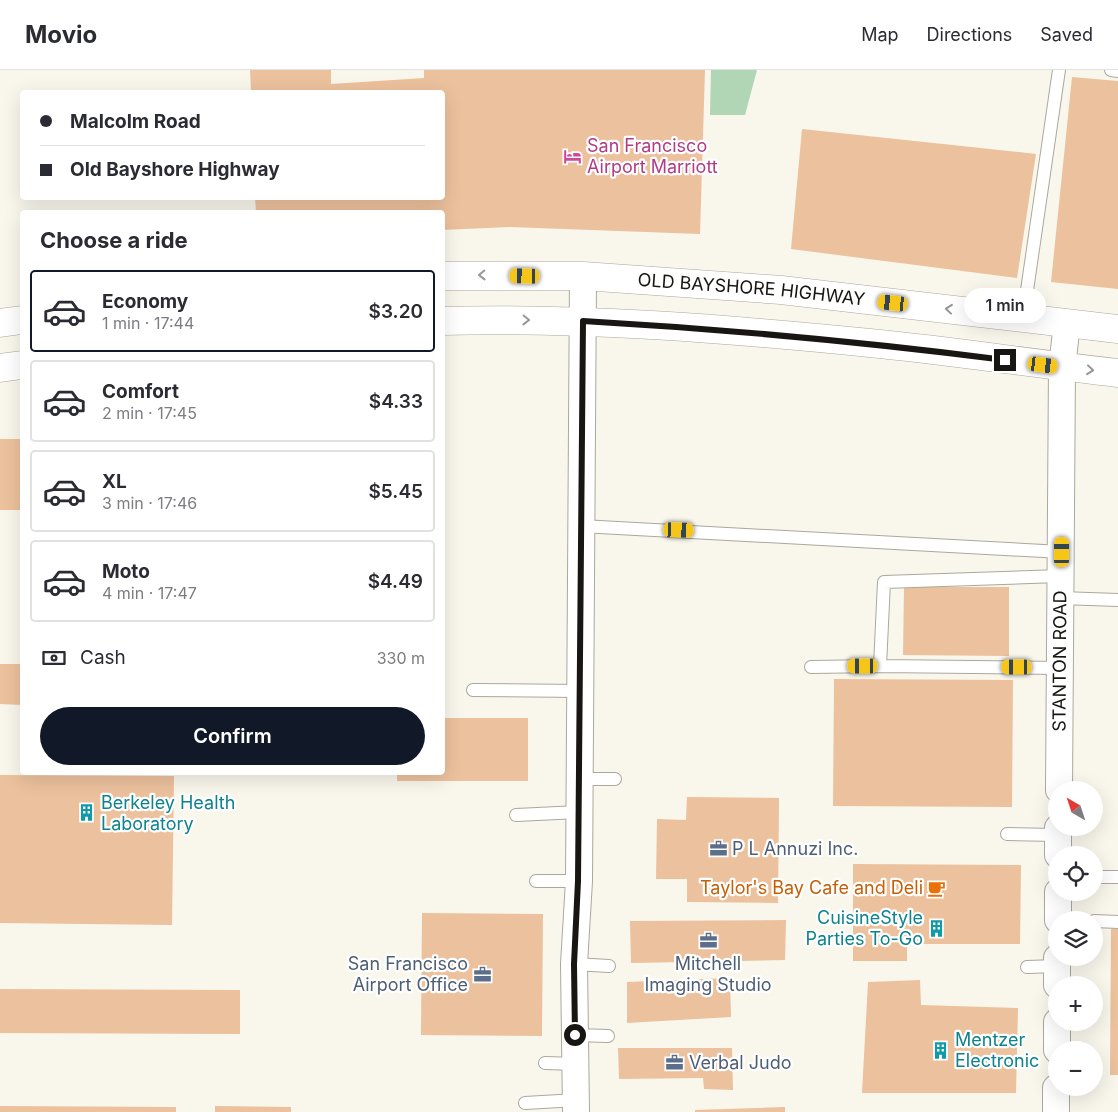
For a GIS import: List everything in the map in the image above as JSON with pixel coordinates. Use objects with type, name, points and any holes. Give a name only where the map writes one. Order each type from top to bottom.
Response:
[{"type":"main road","name":"OLD BAYSHORE HIGHWAY","points":[[445,276],[583,276],[780,290],[1118,329]]},
{"type":"main road","points":[[0,323],[20,320]]},
{"type":"main road","points":[[445,321],[583,321],[677,326],[871,343],[1118,373]]},
{"type":"main road","points":[[0,368],[20,364]]},
{"type":"street","points":[[576,1106],[574,964],[579,812],[583,276]]},
{"type":"street","name":"STANTON ROAD","points":[[1059,781],[1062,367],[1067,323]]},
{"type":"street","points":[[1056,1096],[1056,1112]]},
{"type":"lane","points":[[1023,318],[1059,70]]},
{"type":"lane","points":[[1111,70],[1118,70]]},
{"type":"lane","points":[[581,526],[1061,575],[1118,600]]},
{"type":"lane","points":[[880,666],[884,582],[1061,575]]},
{"type":"lane","points":[[810,667],[1060,668]]},
{"type":"lane","points":[[472,690],[580,690]]},
{"type":"lane","points":[[579,779],[615,779]]},
{"type":"lane","points":[[516,815],[579,812]]},
{"type":"lane","points":[[1007,834],[1058,839]]},
{"type":"lane","points":[[1103,877],[1118,877]]},
{"type":"lane","points":[[536,881],[578,881]]},
{"type":"lane","points":[[1103,921],[1118,922]]},
{"type":"lane","points":[[574,964],[609,966]]},
{"type":"lane","points":[[1027,966],[1057,969]]},
{"type":"lane","points":[[575,1035],[608,1036]]},
{"type":"lane","points":[[545,1063],[576,1064]]},
{"type":"lane","points":[[525,1103],[576,1106]]},
{"type":"green space","points":[[711,70],[757,70],[745,115],[710,115]]},
{"type":"building","name":"San Francisco Airport Marriott","points":[[250,70],[331,70],[331,84],[424,78],[424,70],[705,70],[700,234],[510,227],[445,230],[445,210],[256,210],[255,200],[445,200],[445,90],[251,90]]},
{"type":"building","points":[[1072,77],[1118,81],[1118,289],[1051,282]]},
{"type":"building","points":[[802,129],[1036,154],[1017,278],[791,249]]},
{"type":"building","points":[[0,439],[20,439],[20,510],[0,510]]},
{"type":"building","points":[[904,587],[1009,587],[1009,656],[903,655]]},
{"type":"building","points":[[0,664],[20,664],[20,705],[0,704]]},
{"type":"building","points":[[834,679],[1013,680],[1012,807],[833,806]]},
{"type":"building","points":[[445,718],[528,718],[528,781],[397,781],[397,775],[445,775]]},
{"type":"building","points":[[0,775],[174,776],[172,925],[0,923]]},
{"type":"building","name":"P L Annuzi Inc.","points":[[687,797],[779,798],[778,903],[687,902],[687,879],[656,879],[657,819],[686,820]]},
{"type":"building","points":[[853,864],[1021,865],[1020,944],[907,944],[907,961],[853,961]]},
{"type":"building","name":"San Francisco Airport Office","points":[[422,913],[543,914],[542,1036],[421,1035]]},
{"type":"building","name":"Mitchell Imaging Studio","points":[[786,920],[785,960],[631,963],[630,921]]},
{"type":"building","points":[[1111,929],[1118,929],[1118,1075],[1110,1075]]},
{"type":"building","points":[[730,978],[731,1017],[627,1023],[627,982]]},
{"type":"building","name":"Mentzer Electronic","points":[[920,980],[921,1005],[1018,1008],[1016,1093],[862,1093],[868,982]]},
{"type":"building","points":[[0,989],[240,990],[240,1034],[0,1033]]},
{"type":"building","name":"Verbal Judo","points":[[618,1048],[732,1048],[733,1090],[704,1089],[703,1078],[619,1079]]},
{"type":"building","points":[[0,1106],[176,1107],[176,1112],[0,1112]]},
{"type":"building","points":[[215,1106],[291,1107],[291,1112],[215,1112]]},
{"type":"building","points":[[785,1107],[785,1112],[695,1112],[695,1110]]},
{"type":"place","name":"San Francisco Airport Marriott","points":[[573,156]]},
{"type":"place","name":"Berkeley Health Laboratory","points":[[87,813]]},
{"type":"place","name":"P L Annuzi Inc.","points":[[718,849]]},
{"type":"place","name":"Taylor's Bay Cafe and Deli","points":[[937,888]]},
{"type":"place","name":"CuisineStyle Parties To-Go","points":[[937,928]]},
{"type":"place","name":"Mitchell Imaging Studio","points":[[708,941]]},
{"type":"place","name":"San Francisco Airport Office","points":[[482,974]]},
{"type":"place","name":"Mentzer Electronic","points":[[941,1050]]},
{"type":"place","name":"Verbal Judo","points":[[675,1063]]},
{"type":"route","points":[[575,1035],[574,964],[578,881],[583,321],[677,326],[871,343],[1005,360]]}]
